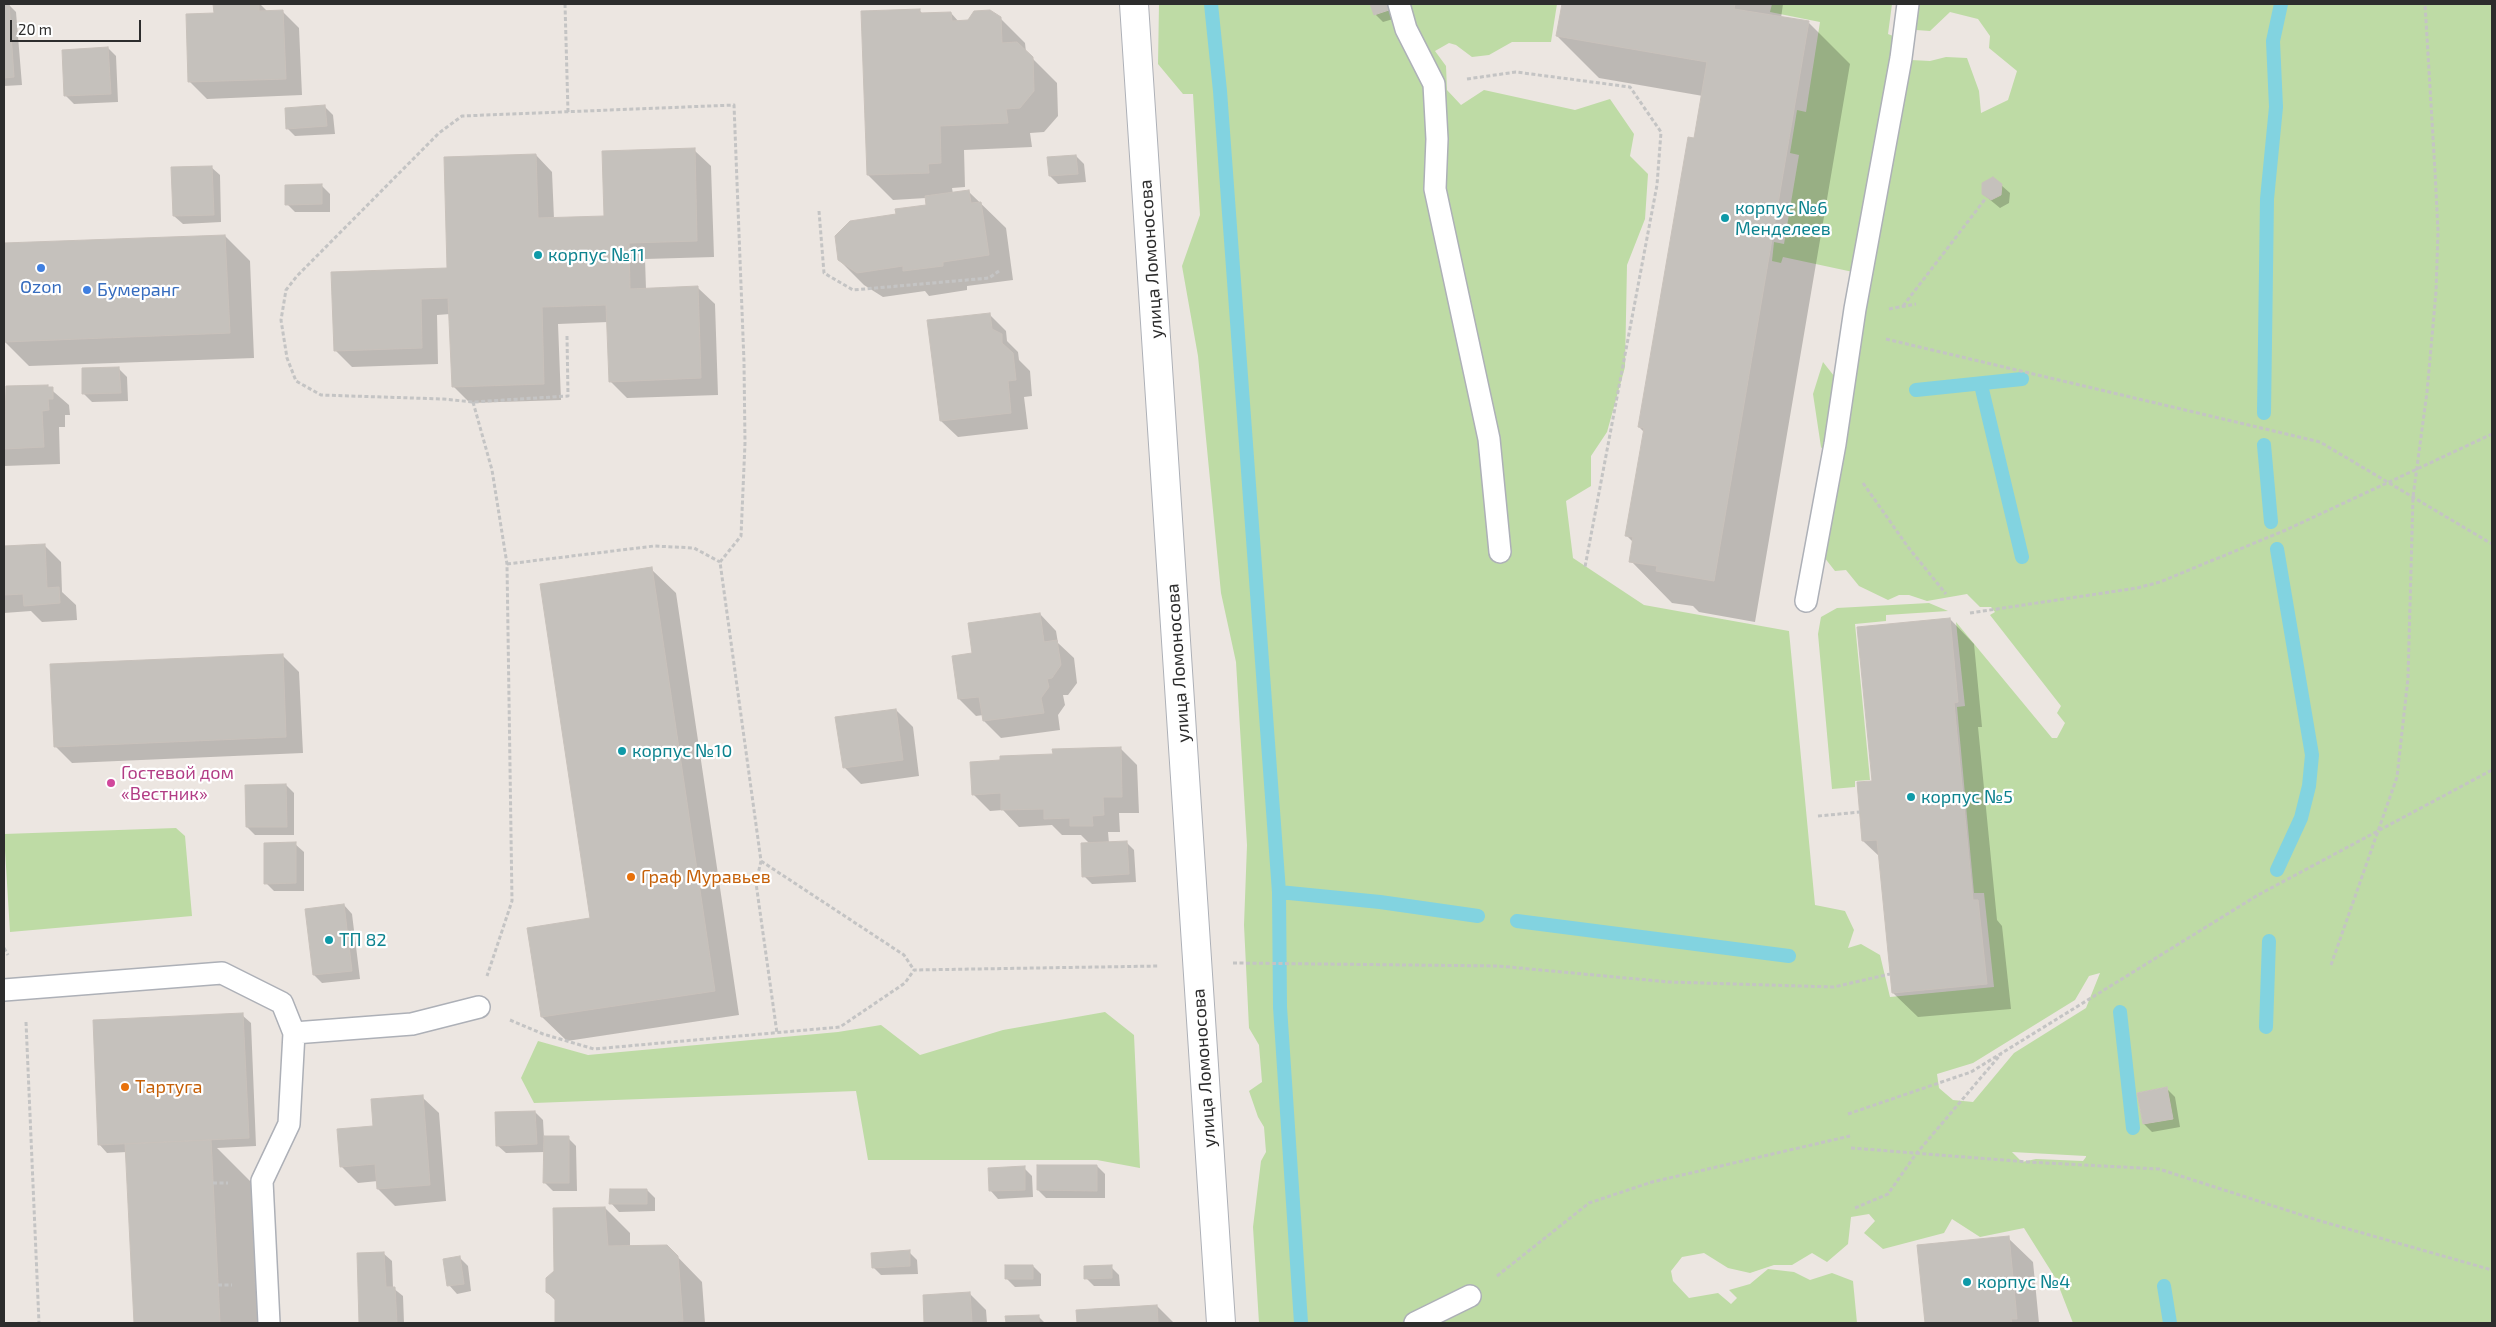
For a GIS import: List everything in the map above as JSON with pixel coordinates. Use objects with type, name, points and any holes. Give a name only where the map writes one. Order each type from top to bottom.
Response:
[{"type":"street","name":"улица Ломоносова","points":[[1134,4],[1221,1323]]},
{"type":"lane","points":[[1398,4],[1406,29],[1434,84],[1437,139],[1436,189],[1489,439],[1500,552]]},
{"type":"lane","points":[[1806,600],[1835,444],[1851,331],[1901,58],[1908,4]]},
{"type":"lane","points":[[4,990],[222,973],[282,1003],[294,1033],[289,1124],[262,1181],[268,1323]]},
{"type":"lane","points":[[294,1033],[412,1024],[479,1007]]},
{"type":"lane","points":[[1415,1323],[1470,1296]]},
{"type":"path","points":[[564,4],[568,112]]},
{"type":"path","points":[[2331,965],[2397,777],[2408,678],[2413,496],[2427,392],[2436,292],[2438,231],[2424,4]]},
{"type":"path","points":[[1434,84],[1516,72],[1630,88],[1661,132],[1657,185],[1585,567]]},
{"type":"path","points":[[567,336],[568,396],[473,402],[443,399],[321,395],[296,381],[286,358],[281,320],[286,290],[439,133],[462,116],[734,105],[744,362],[745,444],[741,536],[720,562],[761,861],[756,883],[777,1033]]},
{"type":"path","points":[[1903,306],[1986,198]]},
{"type":"path","points":[[819,211],[824,273],[853,290],[989,278],[999,271]]},
{"type":"path","points":[[1851,331],[2027,371],[2206,416],[2320,442],[2492,544]]},
{"type":"path","points":[[473,402],[492,470],[507,564],[512,902],[494,950],[479,1007]]},
{"type":"path","points":[[1970,613],[2137,588],[2160,582],[2286,530],[2387,481],[2492,434]]},
{"type":"path","points":[[1835,444],[1908,547],[1946,594]]},
{"type":"path","points":[[507,564],[654,546],[694,548],[720,562]]},
{"type":"path","points":[[1848,1114],[1971,1072],[2258,895],[2492,770]]},
{"type":"path","points":[[1818,816],[1860,812]]},
{"type":"path","points":[[761,861],[904,955],[914,970]]},
{"type":"path","points":[[4,948],[25,989],[39,1323]]},
{"type":"path","points":[[1856,1208],[1888,1194],[1916,1154],[2004,1052]]},
{"type":"path","points":[[1470,1296],[1523,1257],[1589,1203],[1652,1182],[1850,1136]]},
{"type":"path","points":[[1851,1148],[1916,1154],[2159,1169],[2316,1220],[2492,1270]]},
{"type":"green space","points":[[1159,4],[1557,4],[1551,42],[1512,42],[1489,55],[1472,57],[1456,45],[1449,43],[1435,51],[1446,66],[1447,90],[1461,105],[1484,90],[1575,110],[1610,99],[1634,134],[1630,156],[1648,174],[1645,219],[1627,265],[1625,367],[1607,432],[1591,456],[1591,486],[1566,501],[1573,558],[1644,605],[1789,631],[1815,905],[1845,911],[1854,930],[1848,948],[1861,944],[1880,955],[1890,997],[1994,987],[1984,893],[1974,893],[1957,707],[1965,706],[1956,622],[2052,738],[2057,738],[2065,723],[2057,713],[2061,706],[1990,615],[1995,612],[1991,607],[1980,607],[1967,594],[1927,601],[1909,595],[1899,595],[1888,600],[1859,586],[1846,570],[1835,571],[1824,557],[1836,473],[1821,447],[1813,394],[1823,362],[1838,381],[1877,252],[1860,243],[1853,272],[1783,257],[1781,263],[1772,261],[1774,242],[1784,244],[1799,155],[1790,153],[1797,110],[1806,112],[1820,22],[1770,12],[1772,4],[1892,4],[1888,34],[1893,36],[1895,52],[1892,59],[1930,61],[1946,57],[1967,58],[1979,91],[1981,113],[2008,100],[2017,71],[1989,48],[1990,36],[1978,19],[1950,12],[1930,31],[1916,30],[1896,11],[1898,4],[2492,4],[2492,1323],[2073,1323],[2056,1279],[2024,1228],[1980,1237],[1952,1219],[1944,1233],[1883,1249],[1864,1233],[1875,1221],[1869,1214],[1851,1217],[1848,1244],[1827,1262],[1812,1253],[1792,1265],[1774,1265],[1750,1273],[1728,1268],[1704,1253],[1682,1257],[1671,1271],[1673,1281],[1689,1298],[1718,1293],[1731,1304],[1737,1298],[1729,1290],[1750,1284],[1768,1269],[1794,1272],[1810,1280],[1832,1273],[1853,1281],[1857,1323],[1259,1323],[1253,1227],[1261,1161],[1266,1152],[1264,1127],[1258,1117],[1249,1091],[1262,1082],[1259,1045],[1249,1028],[1244,925],[1247,845],[1236,662],[1221,593],[1198,356],[1182,266],[1200,215],[1193,94],[1183,94],[1158,64]],"holes":[[[2100,973],[2086,1008],[2014,1053],[1973,1102],[1953,1100],[1939,1088],[1937,1074],[1973,1063],[2075,1000],[2089,976]],[[2167,1087],[2172,1119],[2143,1124],[2137,1093]],[[2012,1152],[2086,1156],[2083,1161],[2036,1159],[2022,1162]]]},
{"type":"green space","points":[[1929,603],[1948,611],[1886,615],[1886,621],[1855,624],[1870,780],[1855,781],[1855,787],[1832,789],[1818,634],[1821,617],[1837,608]]},
{"type":"green space","points":[[176,828],[185,836],[192,916],[10,932],[4,834]]},
{"type":"green space","points":[[1105,1012],[1134,1035],[1140,1168],[1097,1160],[868,1160],[856,1091],[534,1103],[521,1078],[538,1041],[588,1055],[838,1032],[881,1025],[920,1055],[1003,1030]]},
{"type":"building","points":[[4,4],[9,4],[14,77],[4,78]]},
{"type":"building","points":[[213,4],[259,4],[259,11],[283,10],[286,79],[188,82],[186,14],[214,13]]},
{"type":"building","points":[[1370,4],[1391,4],[1392,9],[1374,15]]},
{"type":"building","name":"корпус №6 Менделеев","points":[[1562,4],[1735,4],[1734,9],[1809,21],[1714,581],[1656,571],[1657,566],[1629,562],[1633,537],[1625,536],[1644,428],[1638,427],[1688,137],[1694,138],[1707,62],[1556,36]]},
{"type":"building","points":[[920,9],[920,13],[951,12],[952,21],[968,20],[974,11],[990,10],[1001,17],[1002,43],[1017,42],[1033,57],[1034,91],[1020,108],[1006,109],[1008,123],[940,126],[941,163],[928,164],[929,173],[867,175],[861,11]]},
{"type":"building","points":[[108,47],[111,94],[64,96],[62,50]]},
{"type":"building","points":[[325,105],[327,126],[286,129],[285,108]]},
{"type":"building","name":"корпус №11","points":[[695,148],[697,241],[629,243],[630,289],[698,286],[701,378],[609,382],[606,305],[542,307],[544,384],[452,387],[448,298],[421,299],[422,348],[334,351],[331,272],[447,268],[444,157],[536,154],[538,218],[604,216],[602,151]]},
{"type":"building","points":[[1076,155],[1078,174],[1049,176],[1047,157]]},
{"type":"building","points":[[212,166],[214,215],[173,216],[171,167]]},
{"type":"building","points":[[1993,177],[2002,184],[2001,195],[1991,200],[1982,194],[1982,183]]},
{"type":"building","points":[[322,184],[322,204],[285,205],[285,185]]},
{"type":"building","points":[[969,190],[971,203],[981,202],[989,255],[943,262],[943,266],[903,271],[903,266],[857,273],[838,260],[835,236],[850,221],[896,214],[895,209],[926,205],[925,196]]},
{"type":"building","points":[[225,235],[230,333],[4,342],[4,243]]},
{"type":"building","points":[[990,313],[992,329],[1002,334],[1002,343],[1013,353],[1016,380],[1008,381],[1011,413],[940,421],[927,320]]},
{"type":"building","points":[[119,367],[121,393],[82,394],[82,368]]},
{"type":"building","points":[[48,385],[48,387],[53,387],[53,399],[48,399],[49,410],[42,411],[44,447],[4,449],[6,386]]},
{"type":"building","points":[[45,544],[47,588],[59,587],[60,603],[24,606],[23,594],[4,595],[4,546]]},
{"type":"building","name":"корпус №10","points":[[652,567],[715,991],[541,1017],[527,928],[590,918],[540,584]]},
{"type":"building","points":[[1040,613],[1044,642],[1057,640],[1061,665],[1052,678],[1047,679],[1049,687],[1041,698],[1044,713],[983,721],[979,697],[958,699],[952,656],[972,653],[968,623]]},
{"type":"building","name":"корпус №5","points":[[1950,618],[1958,702],[1954,703],[1973,900],[1978,900],[1987,984],[1892,993],[1877,840],[1862,841],[1857,782],[1872,781],[1857,627]]},
{"type":"building","points":[[283,654],[286,737],[54,747],[50,664]]},
{"type":"building","points":[[896,709],[903,760],[843,768],[835,717]]},
{"type":"building","points":[[1121,747],[1122,797],[1103,797],[1104,815],[1092,816],[1093,826],[1070,826],[1070,818],[1044,819],[1044,809],[1001,810],[1001,793],[972,795],[970,762],[1000,760],[1000,756],[1053,754],[1052,749]]},
{"type":"building","points":[[286,784],[287,827],[246,827],[245,785]]},
{"type":"building","points":[[1127,841],[1129,874],[1082,877],[1081,843]]},
{"type":"building","points":[[296,842],[296,883],[264,884],[264,843]]},
{"type":"building","name":"ТП 82","points":[[344,904],[352,971],[313,975],[305,909]]},
{"type":"building","points":[[243,1013],[249,1138],[98,1145],[93,1020]]},
{"type":"building","points":[[2167,1087],[2173,1119],[2143,1124],[2137,1093]]},
{"type":"building","points":[[423,1095],[430,1185],[377,1189],[375,1164],[340,1167],[337,1129],[373,1126],[371,1099]]},
{"type":"building","points":[[535,1111],[537,1144],[496,1146],[495,1112]]},
{"type":"building","points":[[544,1136],[569,1136],[569,1183],[543,1183]]},
{"type":"building","points":[[211,1140],[220,1323],[134,1323],[125,1144]]},
{"type":"building","points":[[1037,1165],[1097,1165],[1097,1191],[1037,1190]]},
{"type":"building","points":[[1025,1166],[1025,1190],[989,1191],[988,1168]]},
{"type":"building","points":[[610,1189],[647,1189],[647,1204],[609,1204]]},
{"type":"building","points":[[605,1207],[608,1246],[667,1245],[678,1256],[683,1321],[677,1321],[678,1323],[555,1323],[555,1298],[546,1292],[546,1278],[554,1271],[553,1208]]},
{"type":"building","name":"корпус №4","points":[[2009,1236],[2017,1319],[2011,1319],[2012,1323],[1925,1323],[1917,1245]]},
{"type":"building","points":[[910,1250],[910,1266],[872,1268],[871,1253]]},
{"type":"building","points":[[384,1252],[386,1287],[395,1287],[397,1323],[359,1323],[357,1253]]},
{"type":"building","points":[[460,1256],[464,1284],[447,1286],[443,1259]]},
{"type":"building","points":[[1005,1265],[1033,1265],[1033,1279],[1005,1279]]},
{"type":"building","points":[[1112,1265],[1112,1278],[1084,1279],[1084,1266]]},
{"type":"building","points":[[970,1292],[972,1323],[924,1323],[923,1295]]},
{"type":"building","points":[[1157,1305],[1158,1323],[1077,1323],[1076,1310]]},
{"type":"building","points":[[1039,1315],[1039,1323],[1006,1323],[1005,1316]]},
{"type":"waterway","points":[[1211,4],[1220,91],[1279,892],[1280,1007],[1301,1323]]},
{"type":"waterway","points":[[2264,413],[2267,199],[2276,107],[2273,41],[2281,4]]},
{"type":"waterway","points":[[1916,390],[2022,379]]},
{"type":"waterway","points":[[1981,385],[2022,557]]},
{"type":"waterway","points":[[2264,445],[2271,522]]},
{"type":"waterway","points":[[2277,549],[2312,755],[2309,786],[2301,818],[2277,870]]},
{"type":"waterway","points":[[1279,892],[1380,902],[1478,916]]},
{"type":"waterway","points":[[1517,921],[1789,956]]},
{"type":"waterway","points":[[2266,1027],[2269,941]]},
{"type":"waterway","points":[[2120,1012],[2133,1128]]},
{"type":"waterway","points":[[2164,1286],[2170,1323]]},
{"type":"place","name":"корпус №6 Менделеев","points":[[1725,218]]},
{"type":"place","name":"корпус №11","points":[[538,255]]},
{"type":"place","name":"Ozon","points":[[41,268]]},
{"type":"place","name":"Бумеранг","points":[[87,290]]},
{"type":"place","name":"корпус №10","points":[[622,751]]},
{"type":"place","name":"Гостевой дом «Вестник»","points":[[111,783]]},
{"type":"place","name":"корпус №5","points":[[1911,797]]},
{"type":"place","name":"Граф Муравьев","points":[[631,877]]},
{"type":"place","name":"ТП 82","points":[[329,940]]},
{"type":"place","name":"Тартуга","points":[[125,1087]]},
{"type":"place","name":"корпус №4","points":[[1967,1282]]}]
